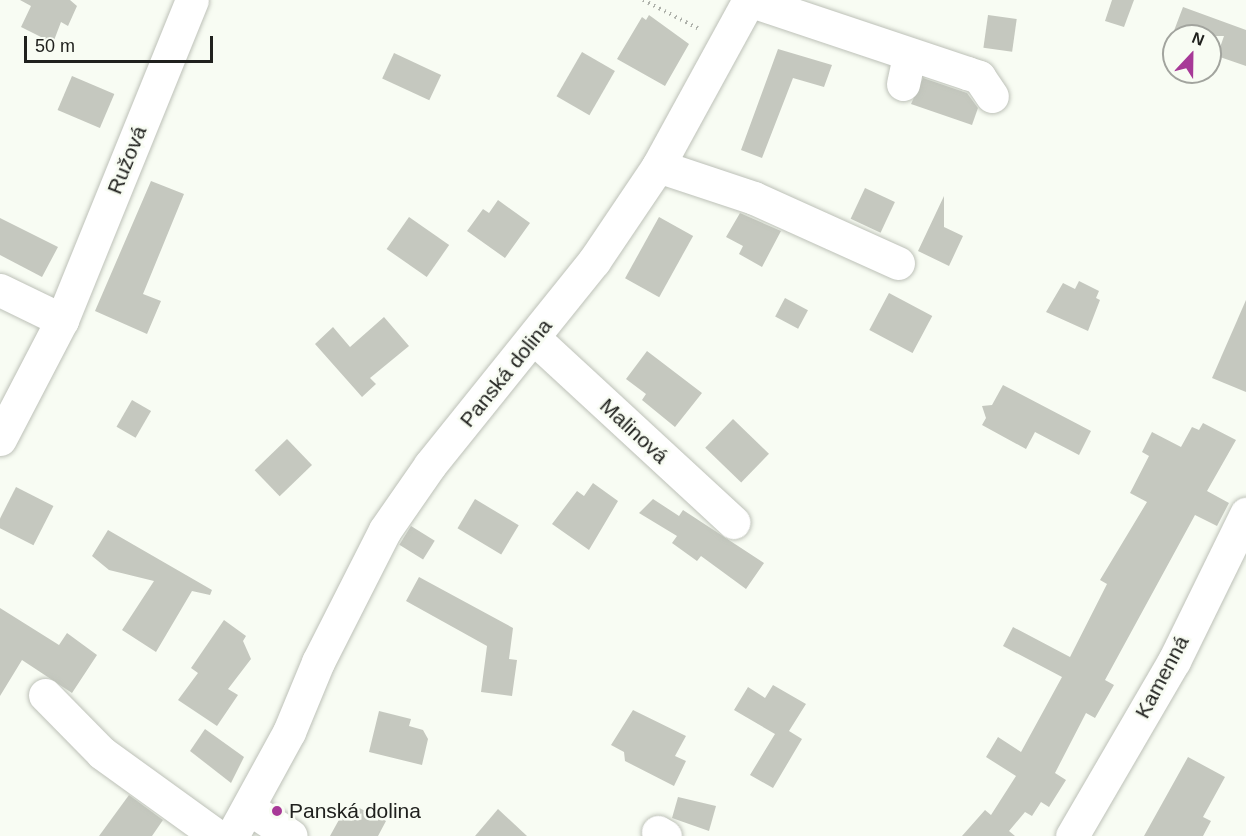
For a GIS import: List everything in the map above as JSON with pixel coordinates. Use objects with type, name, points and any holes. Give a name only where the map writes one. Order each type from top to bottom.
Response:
[{"type":"street","name":"Ružová","points":[[0,439],[62,320],[192,0]]},
{"type":"street","points":[[749,0],[906,70],[979,78],[992,96]]},
{"type":"street","name":"Panská dolina","points":[[231,836],[249,808],[385,530],[430,465],[535,339],[658,166],[727,47],[749,0]]},
{"type":"street","points":[[658,166],[754,198],[898,263]]},
{"type":"street","points":[[0,290],[62,320]]},
{"type":"street","name":"Malinová","points":[[535,339],[733,522]]},
{"type":"street","name":"Kamenná","points":[[1072,836],[1174,660],[1246,514]]},
{"type":"street","points":[[45,695],[102,753],[217,836]]},
{"type":"street","points":[[249,808],[291,836]]},
{"type":"path","points":[[644,0],[727,47]]},
{"type":"building","points":[[20,0],[70,0],[77,6],[68,26],[61,22],[53,43],[21,27],[31,6]]},
{"type":"building","points":[[1112,0],[1134,0],[1124,27],[1105,21]]},
{"type":"building","points":[[1183,7],[1246,30],[1246,66],[1222,58],[1224,36],[1222,36],[1222,24],[1177,24]]},
{"type":"building","points":[[649,15],[689,44],[665,86],[617,59],[642,17],[646,20]]},
{"type":"building","points":[[988,15],[1017,19],[1012,52],[983,48]]},
{"type":"building","points":[[778,49],[832,65],[824,87],[793,78],[762,158],[741,150]]},
{"type":"building","points":[[582,52],[615,71],[589,115],[556,96]]},
{"type":"building","points":[[394,53],[441,75],[429,100],[382,78]]},
{"type":"building","points":[[72,76],[114,94],[100,128],[58,110]]},
{"type":"building","points":[[923,78],[967,93],[978,108],[972,125],[911,104]]},
{"type":"building","points":[[151,181],[184,194],[143,294],[161,301],[147,334],[95,311]]},
{"type":"building","points":[[865,188],[895,202],[881,233],[851,219]]},
{"type":"building","points":[[944,196],[944,227],[963,236],[949,266],[918,251]]},
{"type":"building","points":[[498,200],[530,223],[505,258],[467,231],[483,209],[489,213]]},
{"type":"building","points":[[740,213],[781,231],[762,267],[739,254],[743,246],[726,237]]},
{"type":"building","points":[[409,217],[449,245],[427,277],[387,249]]},
{"type":"building","points":[[659,217],[693,236],[659,297],[625,278]]},
{"type":"building","points":[[0,218],[58,247],[42,277],[0,255]]},
{"type":"building","points":[[1079,281],[1099,291],[1096,298],[1100,300],[1088,331],[1046,312],[1063,283],[1075,289]]},
{"type":"building","points":[[889,293],[932,316],[913,353],[869,330]]},
{"type":"building","points":[[785,298],[808,310],[798,329],[775,317]]},
{"type":"building","points":[[1246,300],[1246,392],[1212,378]]},
{"type":"building","points":[[384,317],[409,346],[370,378],[376,384],[362,397],[315,344],[333,327],[350,347]]},
{"type":"building","points":[[647,351],[702,393],[675,427],[642,400],[646,394],[626,379]]},
{"type":"building","points":[[1003,385],[1091,431],[1079,455],[1035,432],[1026,449],[982,425],[986,418],[982,406],[992,405]]},
{"type":"building","points":[[132,400],[151,411],[136,438],[116,427]]},
{"type":"building","points":[[733,419],[769,454],[741,483],[705,448]]},
{"type":"building","points":[[1203,423],[1236,440],[1207,491],[1229,503],[1217,526],[1195,515],[1105,680],[1114,685],[1095,718],[1086,713],[1055,773],[1066,780],[1049,807],[1041,802],[1032,816],[1025,812],[1009,831],[1015,836],[962,836],[985,810],[991,815],[1016,776],[986,757],[998,737],[1021,752],[1062,677],[1003,646],[1013,627],[1070,657],[1107,584],[1100,580],[1147,502],[1130,493],[1149,456],[1142,452],[1152,432],[1181,447],[1192,427],[1199,430]]},
{"type":"building","points":[[287,439],[312,465],[280,496],[255,470]]},
{"type":"building","points":[[593,483],[618,501],[589,550],[552,524],[577,491],[584,496]]},
{"type":"building","points":[[16,487],[53,506],[33,545],[0,528],[0,518]]},
{"type":"building","points":[[475,499],[519,525],[501,554],[457,528]]},
{"type":"building","points":[[653,499],[679,516],[683,510],[764,563],[746,589],[701,556],[697,561],[672,543],[677,536],[639,513]]},
{"type":"building","points":[[411,526],[435,541],[423,559],[399,545]]},
{"type":"building","points":[[108,530],[212,590],[210,595],[192,591],[156,652],[122,630],[154,581],[109,570],[92,556]]},
{"type":"building","points":[[419,577],[513,628],[509,659],[517,660],[512,696],[481,692],[487,646],[406,601]]},
{"type":"building","points":[[0,608],[59,645],[67,633],[97,655],[72,693],[22,660],[0,696]]},
{"type":"building","points":[[224,620],[246,636],[243,641],[251,659],[228,689],[238,695],[217,726],[178,700],[198,673],[191,668]]},
{"type":"building","points":[[773,685],[806,704],[789,731],[802,739],[773,788],[750,775],[775,734],[734,710],[748,687],[765,698]]},
{"type":"building","points":[[633,710],[686,736],[675,756],[686,761],[674,786],[625,761],[624,752],[611,745]]},
{"type":"building","points":[[379,711],[411,719],[409,726],[423,730],[428,739],[422,765],[369,752]]},
{"type":"building","points":[[205,729],[244,757],[231,783],[190,751]]},
{"type":"building","points":[[1188,757],[1225,777],[1203,817],[1211,821],[1203,836],[1144,836]]},
{"type":"building","points":[[129,795],[163,820],[152,836],[99,836]]},
{"type":"building","points":[[678,797],[716,806],[709,831],[672,818]]},
{"type":"building","points":[[353,805],[386,821],[378,836],[330,836],[346,807],[351,810]]},
{"type":"building","points":[[498,809],[527,836],[475,836]]},
{"type":"place","name":"Panská dolina","points":[[277,811]]}]
